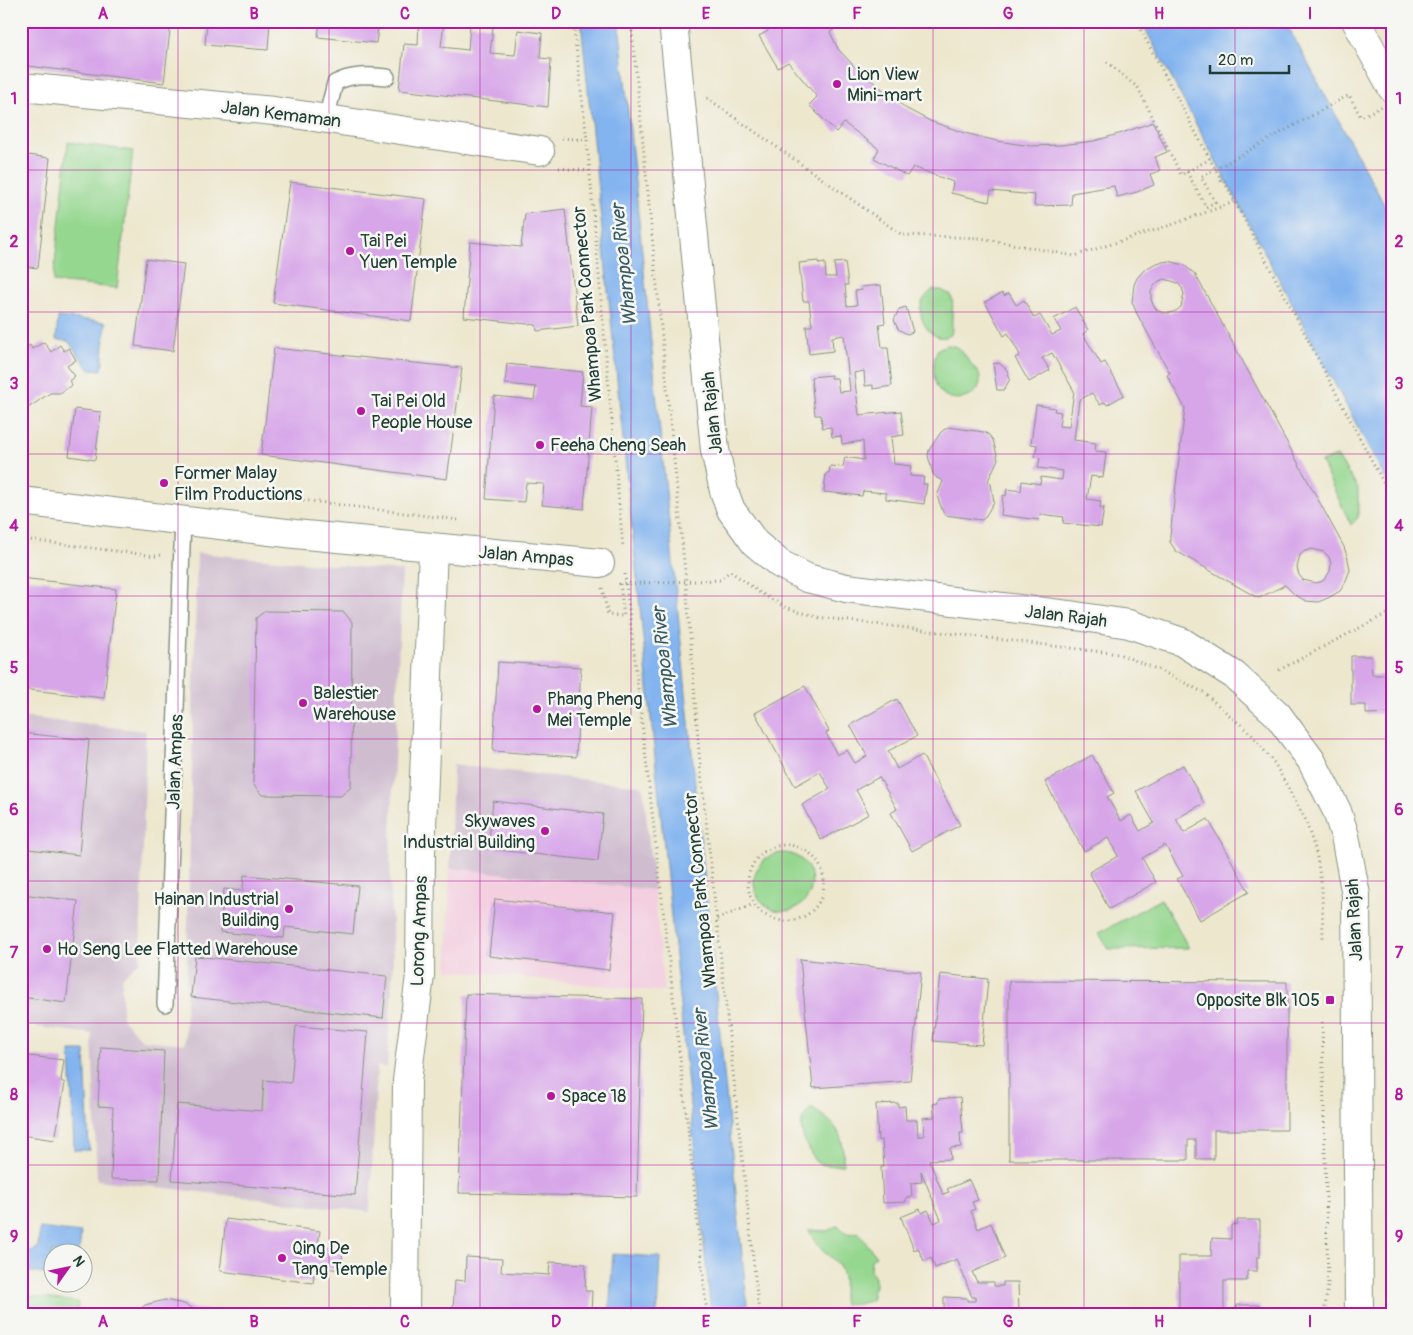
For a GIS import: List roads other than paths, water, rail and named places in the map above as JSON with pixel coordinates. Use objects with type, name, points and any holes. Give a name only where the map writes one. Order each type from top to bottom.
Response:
[{"type":"main road","name":"Jalan Rajah","points":[[673,21],[715,450],[724,491],[732,510],[755,544],[780,564],[807,578],[846,588],[1129,624],[1182,642],[1242,681],[1278,714],[1311,760],[1337,811],[1345,836],[1356,896],[1359,1314]]},
{"type":"main road","points":[[1356,21],[1392,88]]},
{"type":"main road","name":"Jalan Kemaman","points":[[21,87],[274,111],[548,159]]},
{"type":"main road","name":"Jalan Ampas","points":[[21,501],[295,534],[433,548],[616,561]]},
{"type":"main road","name":"Lorong Ampas","points":[[405,1314],[407,1081],[420,975],[421,853],[433,548]]},
{"type":"lane","points":[[326,119],[335,84],[346,78],[366,74],[388,77]]},
{"type":"lane","name":"Jalan Ampas","points":[[166,1004],[184,520]]},
{"type":"water","name":"Whampoa River","points":[[581,21],[619,21],[748,1314],[711,1314]]},
{"type":"water","points":[[1141,21],[1285,21],[1392,219],[1392,491]]},
{"type":"water","points":[[58,317],[106,322],[102,370],[89,369],[68,341],[56,340]]},
{"type":"water","points":[[70,1051],[85,1051],[89,1150],[74,1150]]},
{"type":"water","points":[[40,1228],[81,1233],[80,1242],[42,1242],[42,1274],[23,1271],[25,1254],[38,1247]]},
{"type":"water","points":[[613,1254],[660,1257],[657,1314],[609,1314]]},
{"type":"place","name":"Lion View Mini-mart","points":[[837,84]]},
{"type":"place","name":"Tai Pei Yuen Temple","points":[[350,251]]},
{"type":"place","name":"Tai Pei Old People House","points":[[361,411]]},
{"type":"place","name":"Feeha Cheng Seah","points":[[540,445]]},
{"type":"place","name":"Former Malay Film Productions","points":[[164,483]]},
{"type":"place","name":"Balestier Warehouse","points":[[303,703]]},
{"type":"place","name":"Phang Pheng Mei Temple","points":[[537,709]]},
{"type":"place","name":"Skywaves Industrial Building","points":[[545,831]]},
{"type":"place","name":"Hainan Industrial Building","points":[[289,909]]},
{"type":"place","name":"Ho Seng Lee Flatted Warehouse","points":[[47,949]]},
{"type":"place","name":"Opposite Blk 105","points":[[1330,1000]]},
{"type":"place","name":"Space 18","points":[[551,1096]]},
{"type":"place","name":"Qing De Tang Temple","points":[[282,1258]]}]
